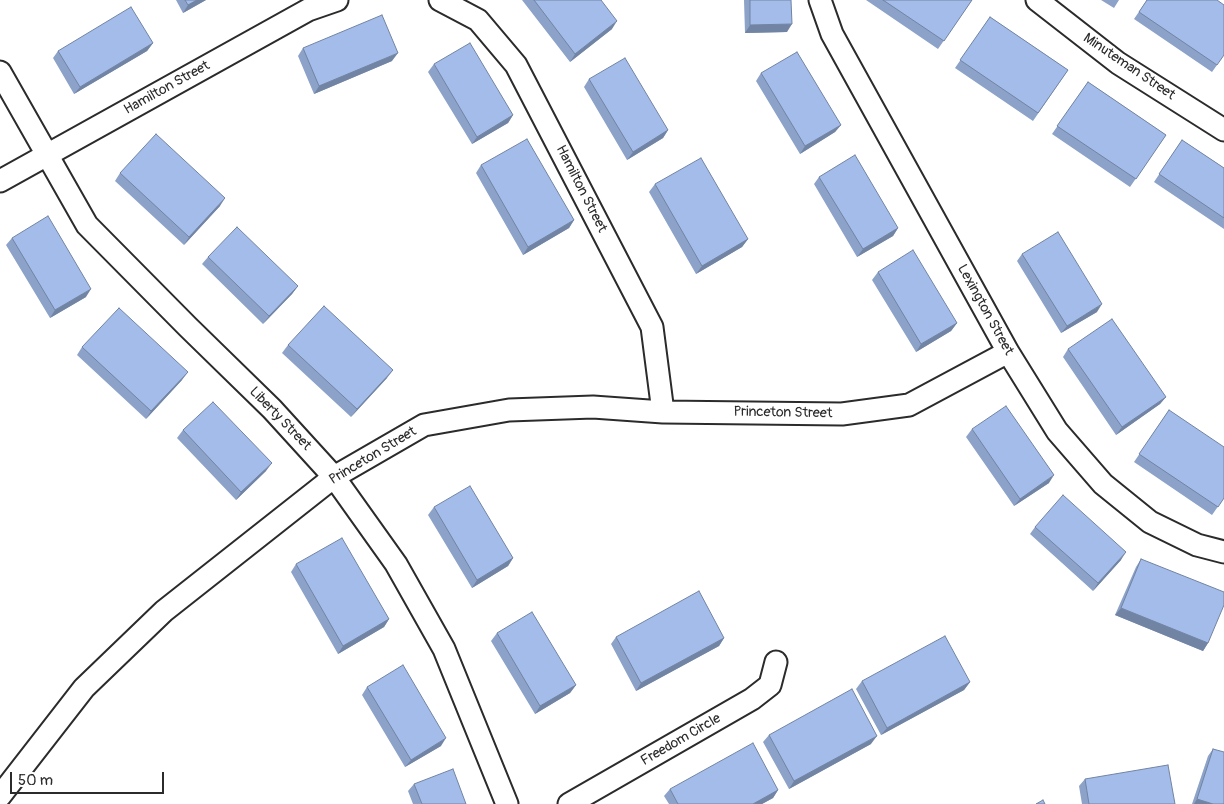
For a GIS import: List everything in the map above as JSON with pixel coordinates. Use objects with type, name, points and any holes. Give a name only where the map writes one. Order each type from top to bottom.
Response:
[{"type":"street","name":"Hamilton Street","points":[[0,182],[308,10],[337,0]]},
{"type":"street","name":"Hamilton Street","points":[[440,0],[478,20],[516,65],[652,327],[663,412]]},
{"type":"street","name":"Lexington Street","points":[[820,0],[832,34],[1008,352],[1057,431],[1103,484],[1150,522],[1197,544],[1224,552]]},
{"type":"street","name":"Minuteman Street","points":[[1037,0],[1118,63],[1224,130]]},
{"type":"street","name":"Liberty Street","points":[[0,72],[87,225],[272,409],[334,476],[396,564],[444,649],[507,804]]},
{"type":"street","name":"Princeton Street","points":[[0,796],[84,688],[164,611],[334,476],[424,426],[509,410],[594,408],[663,412],[842,414],[909,405],[1008,352]]},
{"type":"street","name":"Freedom Circle","points":[[569,804],[752,699],[770,685],[776,662]]},
{"type":"building","points":[[185,0],[197,0],[188,5]]},
{"type":"building","points":[[534,0],[601,0],[617,21],[575,54]]},
{"type":"building","points":[[750,0],[791,0],[792,24],[750,25]]},
{"type":"building","points":[[883,0],[972,0],[944,41]]},
{"type":"building","points":[[1147,0],[1217,0],[1224,5],[1224,55],[1217,65],[1139,12]]},
{"type":"building","points":[[131,7],[153,43],[80,87],[58,51]]},
{"type":"building","points":[[382,15],[398,53],[319,86],[303,48]]},
{"type":"building","points":[[990,17],[1068,70],[1038,113],[960,60]]},
{"type":"building","points":[[470,43],[513,115],[477,137],[434,64]]},
{"type":"building","points":[[797,52],[841,125],[805,146],[761,73]]},
{"type":"building","points":[[625,58],[668,130],[633,152],[589,79]]},
{"type":"building","points":[[1088,82],[1166,135],[1136,179],[1057,126]]},
{"type":"building","points":[[156,134],[225,198],[189,237],[120,173]]},
{"type":"building","points":[[527,139],[574,220],[528,247],[481,165]]},
{"type":"building","points":[[1182,140],[1224,168],[1224,218],[1159,174]]},
{"type":"building","points":[[855,155],[898,228],[863,249],[819,177]]},
{"type":"building","points":[[701,158],[748,239],[702,266],[655,184]]},
{"type":"building","points":[[48,216],[91,289],[55,310],[12,238]]},
{"type":"building","points":[[237,227],[298,286],[269,316],[208,257]]},
{"type":"building","points":[[1058,232],[1102,304],[1067,326],[1022,254]]},
{"type":"building","points":[[913,250],[957,323],[921,344],[878,272]]},
{"type":"building","points":[[324,306],[393,370],[357,409],[288,345]]},
{"type":"building","points":[[119,308],[188,372],[151,411],[82,347]]},
{"type":"building","points":[[1112,319],[1166,397],[1122,427],[1068,349]]},
{"type":"building","points":[[213,402],[272,463],[241,492],[183,430]]},
{"type":"building","points":[[1006,406],[1054,475],[1020,499],[972,429]]},
{"type":"building","points":[[1169,410],[1224,447],[1224,498],[1218,507],[1139,454]]},
{"type":"building","points":[[470,486],[513,558],[477,580],[434,507]]},
{"type":"building","points":[[1063,495],[1126,552],[1098,583],[1035,527]]},
{"type":"building","points":[[342,538],[389,619],[343,646],[296,564]]},
{"type":"building","points":[[1141,559],[1224,592],[1224,605],[1208,643],[1121,608]]},
{"type":"building","points":[[699,591],[724,638],[641,683],[616,637]]},
{"type":"building","points":[[532,612],[576,685],[540,706],[497,633]]},
{"type":"building","points":[[945,636],[970,682],[887,728],[862,681]]},
{"type":"building","points":[[403,665],[446,738],[411,760],[367,687]]},
{"type":"building","points":[[852,689],[877,736],[794,781],[769,735]]},
{"type":"building","points":[[753,743],[778,790],[753,804],[678,804],[670,789]]},
{"type":"building","points":[[1213,749],[1224,752],[1224,804],[1213,804],[1197,799]]},
{"type":"building","points":[[1168,765],[1175,804],[1089,804],[1085,779]]},
{"type":"building","points":[[453,769],[466,804],[422,804],[414,784]]},
{"type":"building","points":[[1043,800],[1045,804],[1036,804]]}]
